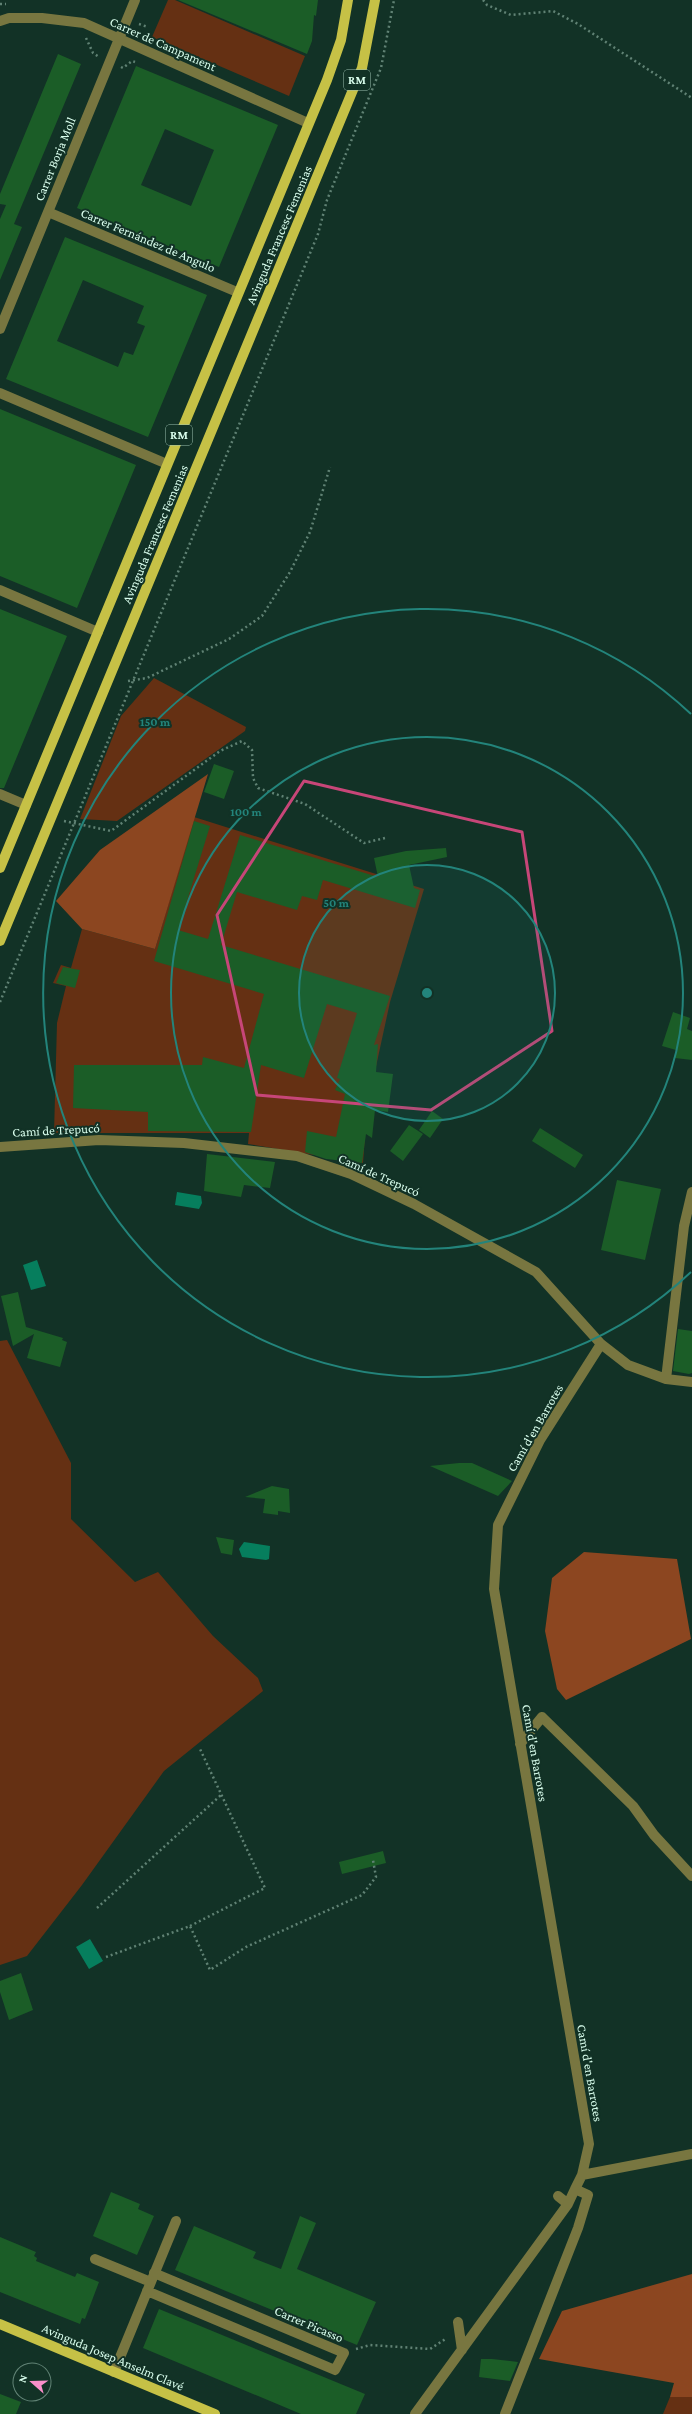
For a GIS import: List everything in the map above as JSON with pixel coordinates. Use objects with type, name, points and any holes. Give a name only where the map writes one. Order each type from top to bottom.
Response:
[{"type":"main road","name":"Avinguda Francesc Femenias","points":[[0,868],[308,123],[341,40],[348,0]]},
{"type":"main road","name":"Avinguda Francesc Femenias","points":[[0,941],[362,68],[375,0]]},
{"type":"main road","name":"Avinguda Josep Anselm Clavé","points":[[0,2324],[216,2414]]},
{"type":"street","name":"Carrer Borja Moll","points":[[0,329],[135,0]]},
{"type":"street","name":"Carrer de Campament","points":[[0,21],[9,18],[42,18],[84,23],[308,123]]},
{"type":"street","name":"Carrer Fernández de Angulo","points":[[48,212],[237,292]]},
{"type":"street","points":[[0,393],[168,464]]},
{"type":"street","points":[[0,590],[98,632]]},
{"type":"street","points":[[0,794],[26,805]]},
{"type":"street","name":"Camí de Trepucó","points":[[0,1147],[99,1140],[184,1144],[297,1156],[351,1174],[414,1204],[536,1272],[601,1344],[628,1365],[666,1379],[692,1382]]},
{"type":"street","points":[[666,1379],[684,1226],[692,1192]]},
{"type":"street","name":"Camí d'en Barrotes","points":[[415,2414],[568,2204],[582,2175],[589,2144],[494,1589],[498,1525],[540,1440],[601,1344]]},
{"type":"street","points":[[520,1744],[542,1717],[634,1806],[654,1835],[692,1876]]},
{"type":"street","points":[[582,2175],[692,2154]]},
{"type":"street","points":[[505,2414],[578,2228],[588,2195],[575,2189]]},
{"type":"street","points":[[558,2196],[568,2204]]},
{"type":"street","points":[[114,2372],[176,2221]]},
{"type":"street","name":"Carrer Picasso","points":[[94,2259],[150,2282],[344,2353],[335,2370],[150,2282]]},
{"type":"street","points":[[459,2326],[462,2350]]},
{"type":"path","points":[[0,1002],[318,234],[327,200],[381,68],[394,0]]},
{"type":"path","points":[[483,0],[487,5],[511,15],[553,11],[578,24],[692,98]]},
{"type":"path","points":[[128,681],[146,678],[229,639],[262,616],[290,572],[310,532],[330,467]]},
{"type":"path","points":[[51,817],[111,831],[220,751],[242,741],[252,750],[253,778],[258,788],[305,804],[364,843],[385,838]]},
{"type":"path","points":[[106,1957],[190,1926],[265,1888],[200,1749]]},
{"type":"path","points":[[97,1908],[222,1795]]},
{"type":"path","points":[[190,1926],[210,1970],[246,1947],[362,1895],[376,1877],[373,1860]]},
{"type":"path","points":[[344,2353],[370,2345],[430,2349],[459,2326]]},
{"type":"highlighted area","points":[[304,781],[522,832],[552,1031],[431,1110],[257,1095],[217,915]]},
{"type":"shaded area","points":[[168,0],[175,0],[305,56],[289,96],[152,37]]},
{"type":"shaded area","points":[[154,678],[246,727],[245,731],[117,821],[80,819],[121,716]]},
{"type":"shaded area","points":[[208,774],[155,949],[82,929],[56,901],[100,850]]},
{"type":"shaded area","points":[[194,817],[424,889],[390,1002],[367,1108],[363,1163],[248,1144],[249,1133],[54,1133],[57,1023],[66,986],[53,983],[61,965],[71,968],[82,929],[155,949]]},
{"type":"shaded area","points":[[177,1192],[201,1196],[202,1203],[199,1209],[175,1205]]},
{"type":"shaded area","points":[[37,1260],[46,1286],[31,1290],[23,1265]]},
{"type":"shaded area","points":[[7,1340],[71,1463],[71,1519],[135,1582],[158,1572],[213,1636],[258,1678],[263,1691],[164,1771],[82,1885],[27,1956],[0,1965],[0,1341]]},
{"type":"shaded area","points":[[244,1542],[270,1546],[269,1559],[266,1560],[242,1557],[239,1549]]},
{"type":"shaded area","points":[[584,1552],[677,1559],[691,1639],[566,1700],[557,1689],[545,1631],[552,1578]]},
{"type":"shaded area","points":[[90,1939],[103,1961],[89,1969],[76,1947]]},
{"type":"shaded area","points":[[692,2274],[692,2397],[670,2397],[674,2383],[539,2359],[562,2311]]},
{"type":"shaded area","points":[[670,2397],[692,2397],[692,2414],[663,2414]]},
{"type":"building","points":[[178,0],[318,0],[316,16],[314,15],[312,41],[307,54]]},
{"type":"building","points":[[58,54],[81,64],[14,224],[22,227],[0,280],[0,219],[6,205],[0,204],[0,194]]},
{"type":"building","points":[[136,66],[278,125],[219,267],[77,208]],"holes":[[[165,129],[214,150],[191,206],[141,185]]]},
{"type":"building","points":[[65,237],[207,295],[148,437],[6,379]],"holes":[[[83,280],[144,306],[137,323],[145,326],[133,355],[124,352],[118,367],[57,341]]]},
{"type":"building","points":[[0,409],[136,465],[77,608],[0,576]]},
{"type":"building","points":[[0,609],[67,636],[4,788],[0,788]]},
{"type":"building","points":[[214,764],[234,771],[224,799],[204,792]]},
{"type":"building","points":[[194,821],[210,826],[178,930],[208,939],[240,835],[378,877],[374,858],[406,851],[446,848],[447,857],[409,865],[414,888],[420,890],[415,908],[323,880],[317,900],[302,896],[297,910],[237,892],[221,945],[390,996],[374,1045],[378,1044],[376,1072],[393,1074],[388,1112],[375,1110],[372,1138],[366,1134],[362,1163],[326,1159],[305,1152],[307,1131],[336,1137],[345,1094],[335,1090],[340,1079],[337,1078],[357,1013],[327,1004],[304,1078],[261,1065],[251,1132],[148,1131],[148,1112],[73,1108],[74,1065],[202,1065],[203,1057],[244,1068],[264,994],[154,961]]},
{"type":"building","points":[[63,967],[80,970],[75,988],[56,983]]},
{"type":"building","points":[[673,1012],[690,1018],[687,1029],[692,1031],[692,1060],[675,1058],[676,1050],[662,1046]]},
{"type":"building","points":[[432,1111],[443,1119],[430,1138],[419,1130]]},
{"type":"building","points":[[409,1125],[423,1134],[403,1161],[390,1151]]},
{"type":"building","points":[[540,1128],[583,1155],[575,1168],[532,1141]]},
{"type":"building","points":[[207,1154],[275,1162],[270,1188],[244,1185],[241,1197],[204,1191]]},
{"type":"building","points":[[617,1180],[661,1189],[645,1260],[601,1250]]},
{"type":"building","points":[[18,1292],[26,1327],[63,1338],[62,1340],[67,1342],[60,1367],[27,1358],[34,1334],[13,1346],[1,1296]]},
{"type":"building","points":[[678,1329],[692,1331],[692,1373],[689,1374],[673,1371]]},
{"type":"building","points":[[472,1463],[512,1481],[498,1496],[430,1466]]},
{"type":"building","points":[[272,1486],[289,1489],[290,1513],[278,1511],[278,1515],[263,1513],[265,1499],[245,1497]]},
{"type":"building","points":[[216,1537],[234,1540],[232,1555],[221,1553]]},
{"type":"building","points":[[383,1851],[386,1863],[342,1874],[339,1862]]},
{"type":"building","points":[[21,1973],[33,2010],[9,2020],[0,1992],[0,1981]]},
{"type":"building","points":[[111,2192],[140,2204],[138,2209],[154,2216],[137,2255],[93,2236]]},
{"type":"building","points":[[300,2216],[316,2223],[297,2269],[376,2302],[357,2345],[175,2270],[194,2226],[256,2252],[253,2258],[281,2269]]},
{"type":"building","points":[[0,2237],[36,2252],[34,2256],[37,2258],[36,2261],[75,2277],[77,2273],[99,2282],[85,2319],[82,2318],[80,2324],[0,2292]]},
{"type":"building","points":[[159,2309],[365,2394],[356,2414],[301,2414],[143,2348]]},
{"type":"building","points":[[481,2359],[518,2362],[510,2381],[479,2377]]},
{"type":"building","points":[[0,2394],[12,2399],[12,2402],[21,2402],[16,2414],[0,2414]]}]
